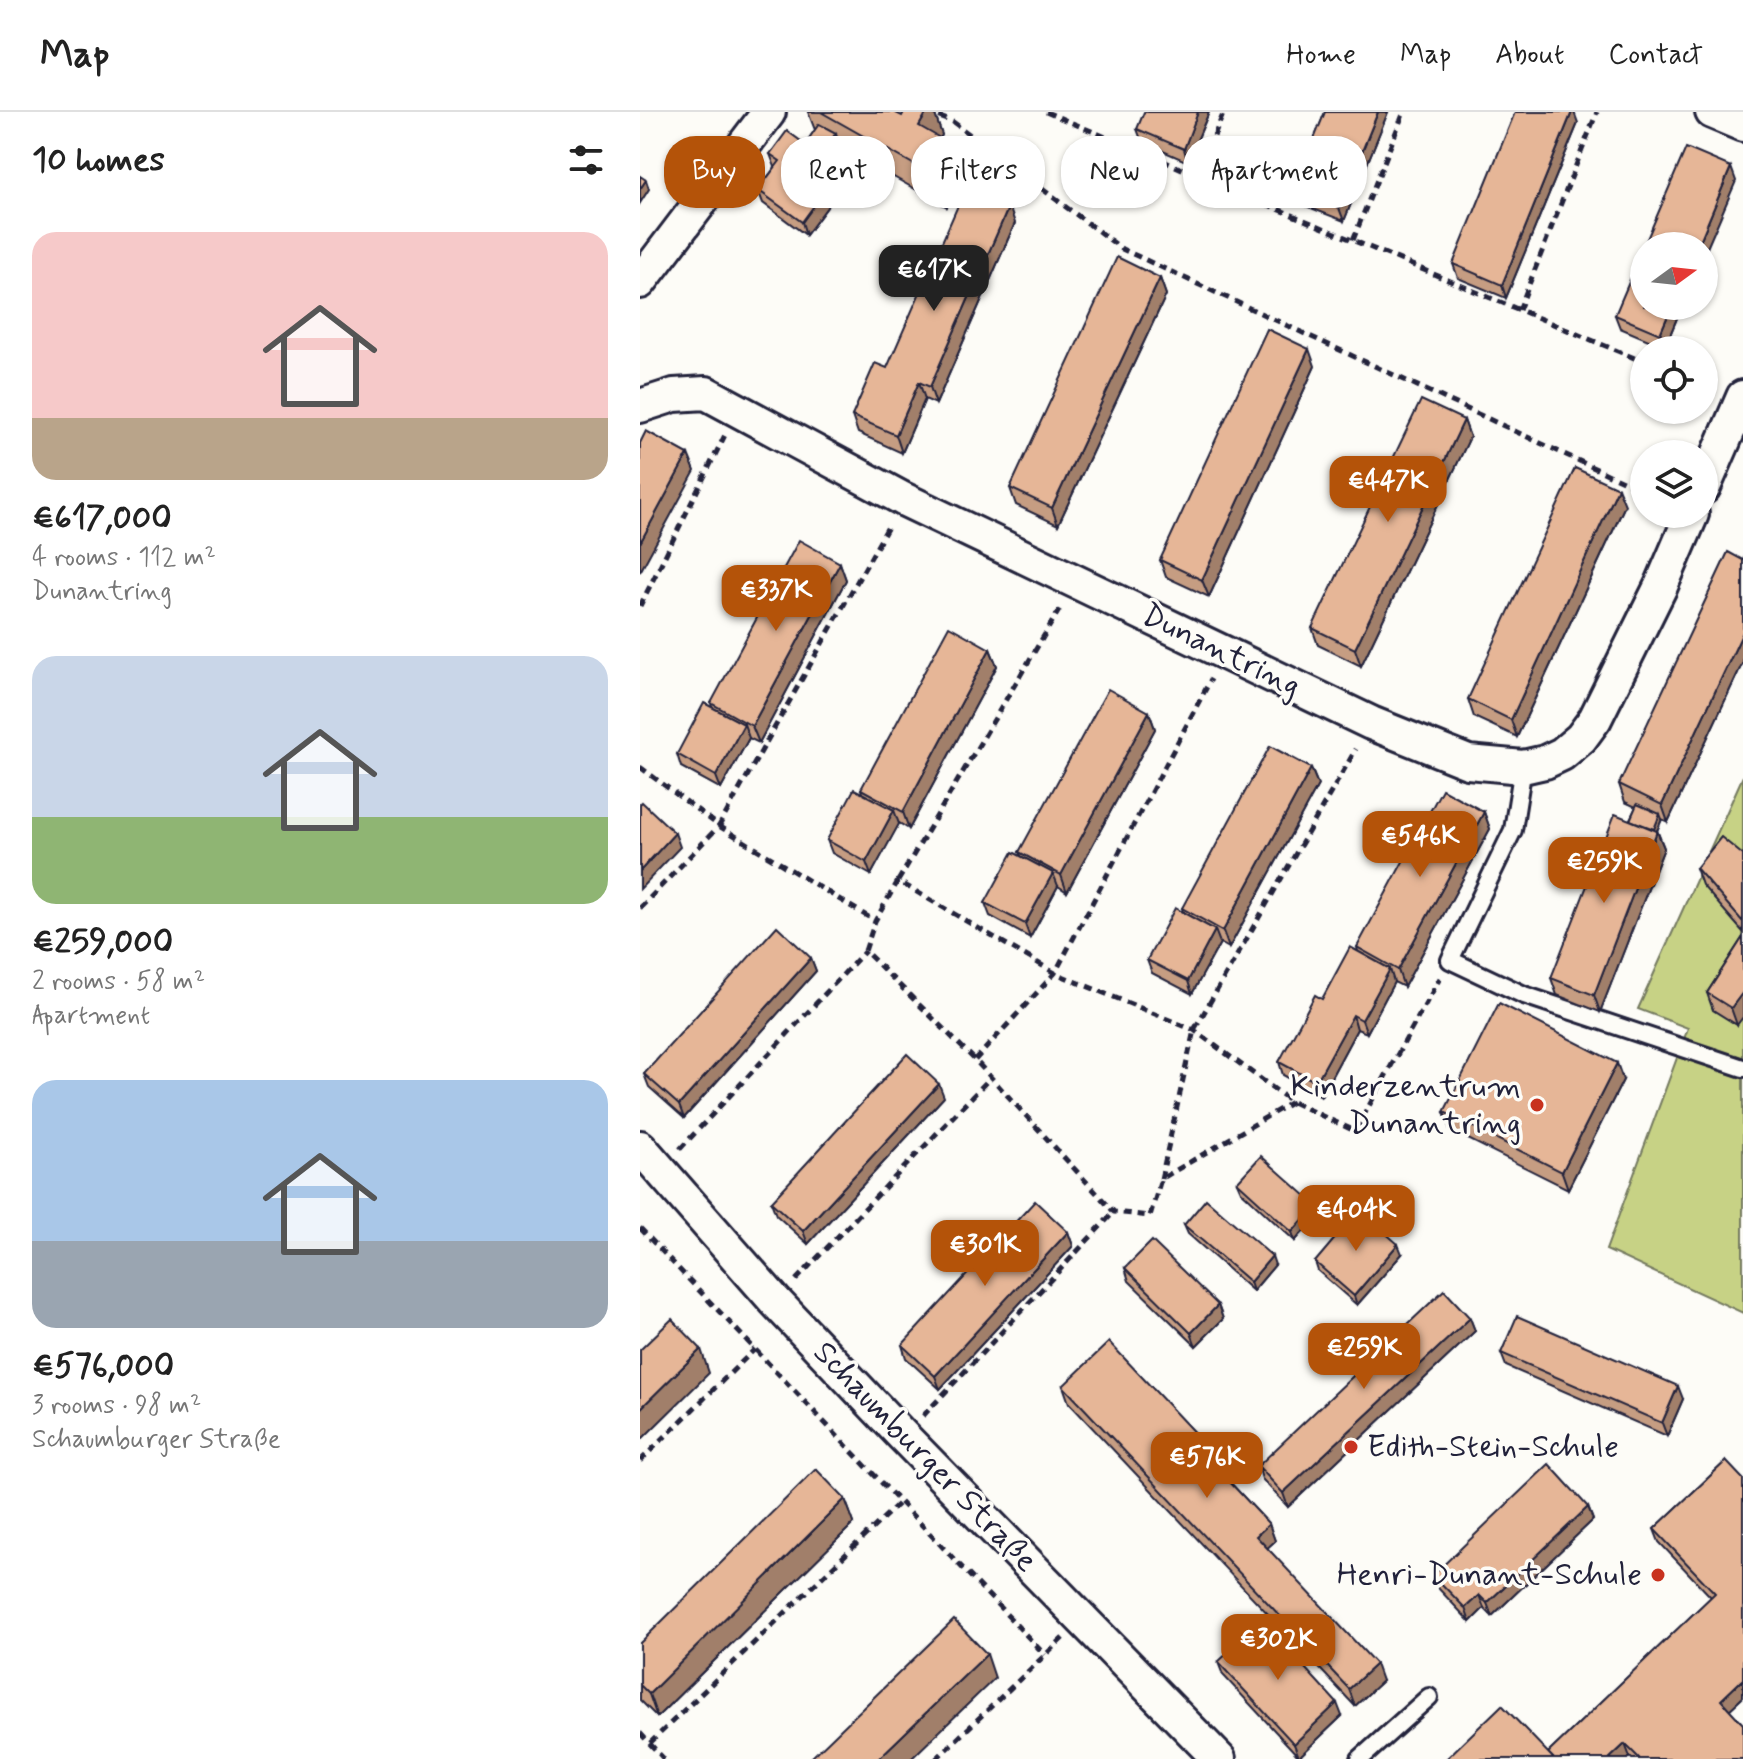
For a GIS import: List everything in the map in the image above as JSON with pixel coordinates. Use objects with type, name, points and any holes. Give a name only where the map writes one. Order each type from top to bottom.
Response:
[{"type":"street","points":[[640,282],[769,112]]},
{"type":"street","points":[[1712,112],[1743,125]]},
{"type":"street","name":"Dunantring","points":[[640,406],[674,395],[706,393],[903,499],[1371,723],[1468,762],[1523,767],[1562,754],[1581,738],[1595,719],[1686,528]]},
{"type":"street","points":[[1718,455],[1743,397]]},
{"type":"street","name":"Schaumburger Straße","points":[[650,1158],[775,1301],[1219,1759]]},
{"type":"lane","points":[[1523,767],[1513,830],[1450,960],[1524,995],[1743,1068]]},
{"type":"lane","points":[[1360,1759],[1429,1697]]},
{"type":"path","points":[[926,112],[953,122],[1122,249],[1630,485]]},
{"type":"path","points":[[953,122],[957,112]]},
{"type":"path","points":[[1046,112],[1183,169]]},
{"type":"path","points":[[1214,136],[1224,112]]},
{"type":"path","points":[[1353,240],[1404,112]]},
{"type":"path","points":[[1519,310],[1597,112]]},
{"type":"path","points":[[1277,208],[1630,356]]},
{"type":"path","points":[[640,606],[738,409]]},
{"type":"path","points":[[640,908],[719,826],[903,499]]},
{"type":"path","points":[[650,1158],[865,951],[875,921],[1077,581]]},
{"type":"path","points":[[975,1060],[1055,973],[1225,653]]},
{"type":"path","points":[[865,951],[975,1060],[989,1079],[1114,1212],[1150,1216],[1194,1030],[1371,723]]},
{"type":"path","points":[[640,767],[719,826],[875,921]]},
{"type":"path","points":[[898,881],[1055,973],[1194,1030],[1292,1102],[1355,1131],[1450,960]]},
{"type":"path","points":[[775,1301],[989,1079]]},
{"type":"path","points":[[1161,1179],[1292,1102]]},
{"type":"path","points":[[902,1435],[938,1402],[1114,1212]]},
{"type":"path","points":[[640,1228],[1045,1655]]},
{"type":"path","points":[[640,1461],[755,1349]]},
{"type":"path","points":[[650,1743],[900,1502]]},
{"type":"path","points":[[936,1759],[1082,1619]]},
{"type":"path","points":[[640,1733],[664,1759]]},
{"type":"green space","points":[[1743,776],[1743,1313],[1606,1250],[1688,1028],[1638,1009]]},
{"type":"building","points":[[821,112],[894,112],[902,116],[904,112],[927,112],[919,126],[936,136],[911,136],[911,163],[895,154],[895,136],[863,136]]},
{"type":"building","points":[[1144,112],[1198,112],[1189,136],[1183,136],[1183,149],[1167,142],[1167,136],[1153,136],[1137,129]]},
{"type":"building","points":[[1325,112],[1378,112],[1367,139],[1367,136],[1315,136]]},
{"type":"building","points":[[1515,112],[1572,112],[1502,285],[1453,264]]},
{"type":"building","points":[[819,124],[836,133],[834,136],[811,136]]},
{"type":"building","points":[[781,139],[781,207],[765,195],[765,181],[780,161],[770,154]]},
{"type":"building","points":[[1686,148],[1731,167],[1704,232],[1650,232]]},
{"type":"building","points":[[783,208],[812,208],[802,222]]},
{"type":"building","points":[[957,208],[1008,208],[930,387],[919,382],[896,435],[852,416],[875,363],[887,368]]},
{"type":"building","points":[[1117,257],[1160,278],[1052,508],[1010,488]]},
{"type":"building","points":[[1630,280],[1630,320],[1666,320],[1660,334],[1615,315]]},
{"type":"building","points":[[1267,329],[1309,349],[1202,580],[1160,560]]},
{"type":"building","points":[[1421,400],[1464,420],[1355,649],[1312,628]]},
{"type":"building","points":[[646,431],[688,454],[640,543],[640,443]]},
{"type":"building","points":[[1575,468],[1618,488],[1511,720],[1468,699]]},
{"type":"building","points":[[799,540],[840,563],[752,726],[711,703]]},
{"type":"building","points":[[1728,552],[1743,560],[1743,632],[1662,805],[1619,784]]},
{"type":"building","points":[[949,626],[990,649],[903,812],[861,789]]},
{"type":"building","points":[[1108,689],[1149,712],[1061,875],[1019,852]]},
{"type":"building","points":[[704,703],[744,724],[716,776],[677,754]]},
{"type":"building","points":[[1270,746],[1311,768],[1223,931],[1182,908]]},
{"type":"building","points":[[854,789],[894,810],[866,862],[827,840]]},
{"type":"building","points":[[1442,789],[1484,812],[1398,970],[1357,947]]},
{"type":"building","points":[[642,802],[675,833],[640,871],[640,804]]},
{"type":"building","points":[[1637,804],[1660,814],[1654,829],[1630,820]]},
{"type":"building","points":[[1615,814],[1657,831],[1594,995],[1551,978]]},
{"type":"building","points":[[1721,837],[1743,855],[1743,922],[1696,868]]},
{"type":"building","points":[[1013,852],[1053,873],[1025,924],[985,903]]},
{"type":"building","points":[[1175,908],[1215,930],[1188,981],[1147,960]]},
{"type":"building","points":[[777,926],[811,958],[679,1105],[644,1074]]},
{"type":"building","points":[[1743,937],[1743,992],[1731,1008],[1707,993]]},
{"type":"building","points":[[1350,947],[1390,969],[1362,1020],[1353,1015],[1316,1082],[1279,1062],[1315,995],[1322,999]]},
{"type":"building","name":"Kinderzentrum Dunantring","points":[[1499,1003],[1617,1063],[1562,1172],[1444,1112]]},
{"type":"building","points":[[907,1054],[939,1084],[803,1231],[771,1202]]},
{"type":"building","points":[[1261,1156],[1316,1205],[1292,1232],[1237,1182]]},
{"type":"building","points":[[1206,1199],[1272,1256],[1250,1282],[1184,1225]]},
{"type":"building","points":[[1035,1201],[1068,1232],[935,1376],[902,1345]]},
{"type":"building","points":[[1359,1210],[1398,1244],[1354,1296],[1315,1262]]},
{"type":"building","points":[[1152,1241],[1218,1305],[1191,1333],[1125,1268]]},
{"type":"building","points":[[1444,1290],[1470,1318],[1283,1493],[1258,1466]]},
{"type":"building","points":[[1517,1316],[1678,1386],[1662,1423],[1501,1353]]},
{"type":"building","points":[[672,1319],[701,1349],[640,1409],[640,1350]]},
{"type":"building","points":[[1109,1342],[1219,1459],[1213,1464],[1269,1524],[1256,1536],[1376,1664],[1349,1689],[1063,1386]]},
{"type":"building","points":[[1726,1461],[1743,1479],[1743,1679],[1721,1700],[1743,1724],[1743,1759],[1640,1759],[1625,1744],[1609,1759],[1554,1759],[1548,1753],[1715,1593],[1654,1529]]},
{"type":"building","points":[[1549,1464],[1588,1507],[1487,1603],[1479,1595],[1465,1608],[1433,1575]]},
{"type":"building","points":[[816,1469],[845,1499],[649,1694],[640,1685],[640,1643]]},
{"type":"building","points":[[954,1620],[987,1654],[878,1759],[810,1759]]},
{"type":"building","points":[[1262,1621],[1337,1703],[1294,1744],[1218,1662]]},
{"type":"building","points":[[1502,1705],[1554,1759],[1446,1759]]},
{"type":"place","name":"Kinderzentrum Dunantring","points":[[1537,1105]]},
{"type":"place","name":"Edith-Stein-Schule","points":[[1351,1447]]},
{"type":"place","name":"Henri-Dunant-Schule","points":[[1658,1575]]}]
